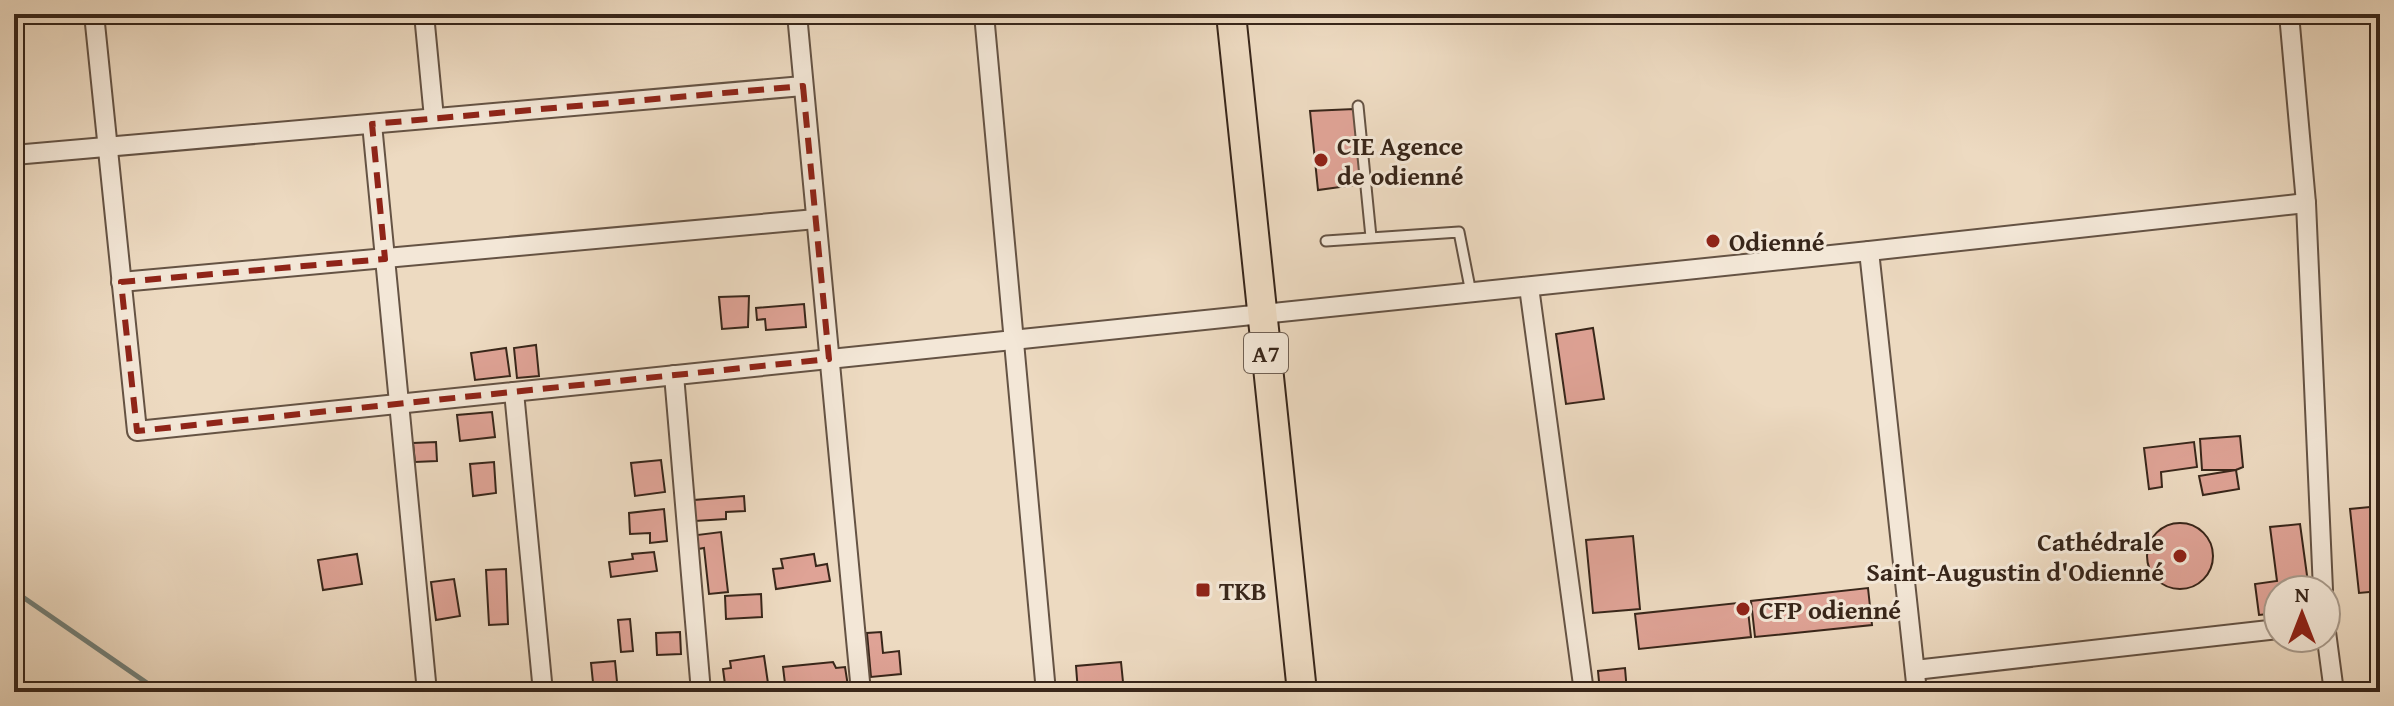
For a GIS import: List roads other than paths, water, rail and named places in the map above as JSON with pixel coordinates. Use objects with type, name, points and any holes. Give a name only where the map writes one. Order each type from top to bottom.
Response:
[{"type":"main road","name":"A7","points":[[1231,14],[1302,692]]},
{"type":"street","points":[[94,14],[137,431],[2306,203]]},
{"type":"street","points":[[424,14],[434,118]]},
{"type":"street","points":[[797,14],[861,692]]},
{"type":"street","points":[[984,14],[1046,692]]},
{"type":"street","points":[[2289,14],[2306,203],[2322,574]]},
{"type":"street","points":[[14,155],[803,86]]},
{"type":"street","points":[[372,124],[427,692]]},
{"type":"street","points":[[121,282],[816,219]]},
{"type":"street","points":[[1869,251],[1917,692]]},
{"type":"street","points":[[1529,287],[1584,692]]},
{"type":"street","points":[[674,375],[701,692]]},
{"type":"street","points":[[514,392],[543,692]]},
{"type":"street","points":[[1915,670],[2262,631]]},
{"type":"street","points":[[2329,654],[2334,692]]},
{"type":"lane","points":[[1358,106],[1371,237]]},
{"type":"lane","points":[[1326,241],[1459,232],[1471,293]]},
{"type":"waterway","points":[[14,591],[160,692]]},
{"type":"place","name":"CIE Agence de odienné","points":[[1321,160]]},
{"type":"place","name":"Odienné","points":[[1713,241]]},
{"type":"place","name":"Cathédrale Saint-Augustin d'Odienné","points":[[2180,556]]},
{"type":"place","name":"TKB","points":[[1203,590]]},
{"type":"place","name":"CFP odienné","points":[[1743,609]]}]
